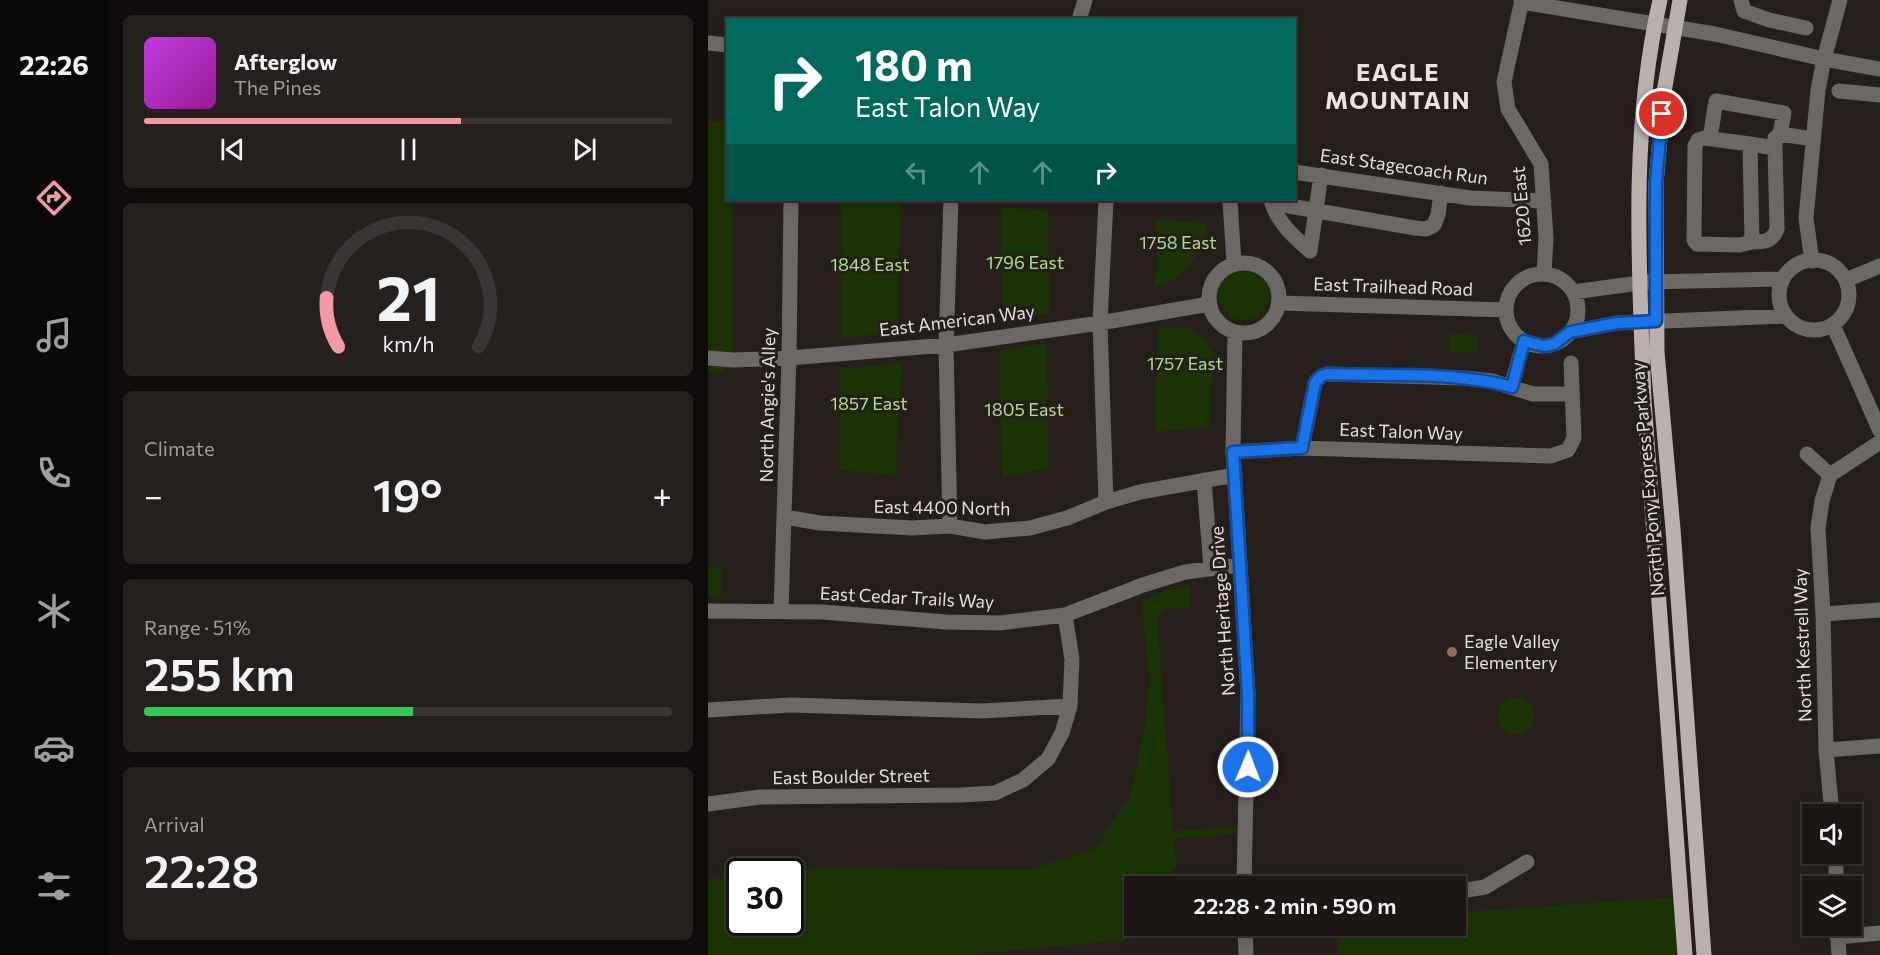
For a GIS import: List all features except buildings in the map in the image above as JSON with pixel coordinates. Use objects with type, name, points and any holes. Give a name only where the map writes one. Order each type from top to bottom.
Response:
[{"type":"main road","name":"North Pony Express Parkway","points":[[1660,0],[1643,96],[1639,171],[1649,321],[1644,400],[1685,955]]},
{"type":"main road","name":"North Pony Express Parkway","points":[[1648,282],[1664,92],[1680,0]]},
{"type":"main road","name":"North Pony Express Parkway","points":[[1649,321],[1659,385],[1673,529],[1704,955]]},
{"type":"street","points":[[1741,0],[1744,11],[1769,20],[1806,28]]},
{"type":"street","points":[[1812,261],[1806,218],[1818,90],[1840,0]]},
{"type":"street","points":[[1522,1],[1714,34],[1880,69]]},
{"type":"street","name":"1620 East","points":[[1522,1],[1504,82],[1508,109],[1541,164],[1546,238],[1544,274]]},
{"type":"street","points":[[708,43],[726,45]]},
{"type":"street","points":[[1839,91],[1880,95]]},
{"type":"street","points":[[1710,138],[1716,100],[1784,113],[1778,141],[1777,230],[1774,237],[1768,241],[1740,245],[1697,244],[1694,240],[1695,146],[1698,140],[1710,138],[1750,144],[1778,141],[1813,139]]},
{"type":"street","points":[[1750,144],[1752,242]]},
{"type":"street","name":"East Stagecoach Run","points":[[1296,172],[1470,198],[1544,201]]},
{"type":"street","points":[[1321,175],[1316,211],[1426,229],[1434,225],[1441,193]]},
{"type":"street","name":"North Angie's Alley","points":[[781,611],[789,358],[791,201]]},
{"type":"street","points":[[950,526],[946,345],[951,201]]},
{"type":"street","points":[[1106,201],[1100,323],[1106,502]]},
{"type":"street","points":[[1230,201],[1234,264]]},
{"type":"street","points":[[1812,261],[1832,265],[1839,271],[1846,280],[1850,294],[1847,308],[1842,317],[1833,325],[1809,330],[1793,323],[1781,306],[1779,296],[1784,279],[1794,267],[1812,261]]},
{"type":"street","points":[[1251,263],[1261,266],[1270,273],[1280,291],[1280,303],[1271,322],[1259,330],[1244,334],[1226,328],[1217,321],[1209,304],[1209,294],[1215,278],[1225,268],[1234,264],[1251,263]]},
{"type":"street","points":[[1846,280],[1880,266]]},
{"type":"street","points":[[1570,332],[1578,312],[1577,302],[1573,291],[1560,279],[1544,274],[1532,275],[1513,288],[1506,310],[1511,328],[1524,341],[1544,346],[1554,344],[1570,332],[1617,323],[1786,315]]},
{"type":"street","points":[[1573,291],[1648,282],[1784,279]]},
{"type":"street","name":"East Trailhead Road","points":[[1280,303],[1506,310]]},
{"type":"street","name":"East American Way","points":[[708,358],[733,360],[789,358],[946,345],[1100,323],[1209,304]]},
{"type":"street","points":[[1833,325],[1880,431]]},
{"type":"street","name":"North Heritage Drive","points":[[1235,332],[1233,452],[1248,694],[1244,876]]},
{"type":"street","points":[[1512,387],[1524,341]]},
{"type":"street","points":[[1302,448],[1315,383],[1321,376],[1327,374],[1464,378],[1492,381],[1533,394],[1572,394],[1571,363]]},
{"type":"street","name":"East Talon Way","points":[[1233,452],[1302,448],[1551,456],[1568,450],[1574,438],[1572,394]]},
{"type":"street","points":[[1807,454],[1830,474],[1880,442]]},
{"type":"street","name":"North Kestrell Way","points":[[1830,474],[1822,501],[1818,528],[1823,614],[1826,750],[1831,804]]},
{"type":"street","name":"East 4400 North","points":[[785,517],[820,523],[912,528],[950,526],[986,532],[1030,528],[1067,518],[1106,502],[1140,492],[1235,475]]},
{"type":"street","points":[[1204,480],[1211,569]]},
{"type":"street","name":"East Cedar Trails Way","points":[[708,611],[823,612],[946,622],[1000,623],[1065,615],[1143,585],[1185,572],[1239,565]]},
{"type":"street","points":[[1823,614],[1880,610]]},
{"type":"street","points":[[708,710],[790,705],[982,711],[1070,706],[1071,659],[1065,615]]},
{"type":"street","name":"East Boulder Street","points":[[708,804],[760,797],[995,793],[1023,780],[1048,759],[1062,733],[1070,706]]},
{"type":"street","points":[[1826,750],[1880,746]]},
{"type":"street","points":[[1466,890],[1485,887],[1527,862]]},
{"type":"street","points":[[1862,932],[1880,933]]},
{"type":"street","points":[[1245,936],[1246,955]]},
{"type":"street","points":[[1837,936],[1839,955]]},
{"type":"green space","points":[[708,120],[726,123],[726,201],[732,201],[733,360],[723,372],[708,372]]},
{"type":"green space","name":"1848 East","points":[[841,201],[900,201],[898,331],[841,339]]},
{"type":"green space","name":"1796 East","points":[[1001,207],[1048,211],[1050,314],[1002,318]]},
{"type":"green space","name":"1758 East","points":[[1156,219],[1208,224],[1202,244],[1190,264],[1174,279],[1154,286],[1157,268]]},
{"type":"green space","points":[[1239,268],[1249,268],[1258,272],[1266,280],[1270,294],[1266,308],[1258,316],[1249,320],[1239,320],[1230,316],[1222,308],[1218,299],[1218,289],[1222,280],[1230,272]]},
{"type":"green space","name":"1757 East","points":[[1158,328],[1189,328],[1204,338],[1213,354],[1209,427],[1155,432]]},
{"type":"green space","points":[[1449,334],[1477,335],[1477,353],[1449,352]]},
{"type":"green space","name":"1805 East","points":[[1047,343],[1048,468],[1002,477],[999,351]]},
{"type":"green space","name":"1857 East","points":[[902,363],[895,475],[839,470],[840,369]]},
{"type":"green space","points":[[708,568],[721,568],[721,596],[708,596]]},
{"type":"green space","points":[[1189,585],[1190,608],[1165,609],[1157,619],[1173,831],[1237,827],[1236,834],[1174,838],[1176,868],[1172,869],[1172,876],[1124,876],[1124,936],[1164,936],[965,955],[708,955],[708,879],[726,878],[726,936],[804,936],[804,869],[1029,870],[1095,849],[1130,795],[1144,733],[1150,680],[1141,602],[1163,591]]},
{"type":"green space","points":[[1516,698],[1529,703],[1534,716],[1529,729],[1516,734],[1503,729],[1498,716],[1503,703]]},
{"type":"green space","points":[[1674,897],[1678,955],[1338,955],[1337,936],[1466,936],[1466,912]]},
{"type":"place","name":"Eagle Valley Elementery","points":[[1452,652]]},
{"type":"district","name":"EAGLE MOUNTAIN","points":[[1398,87]]},
{"type":"route","points":[[1248,767],[1248,694],[1233,452],[1302,448],[1315,383],[1321,376],[1327,374],[1464,378],[1492,381],[1512,387],[1524,341],[1544,346],[1554,344],[1570,332],[1617,323],[1656,321],[1656,183],[1662,114]]}]
